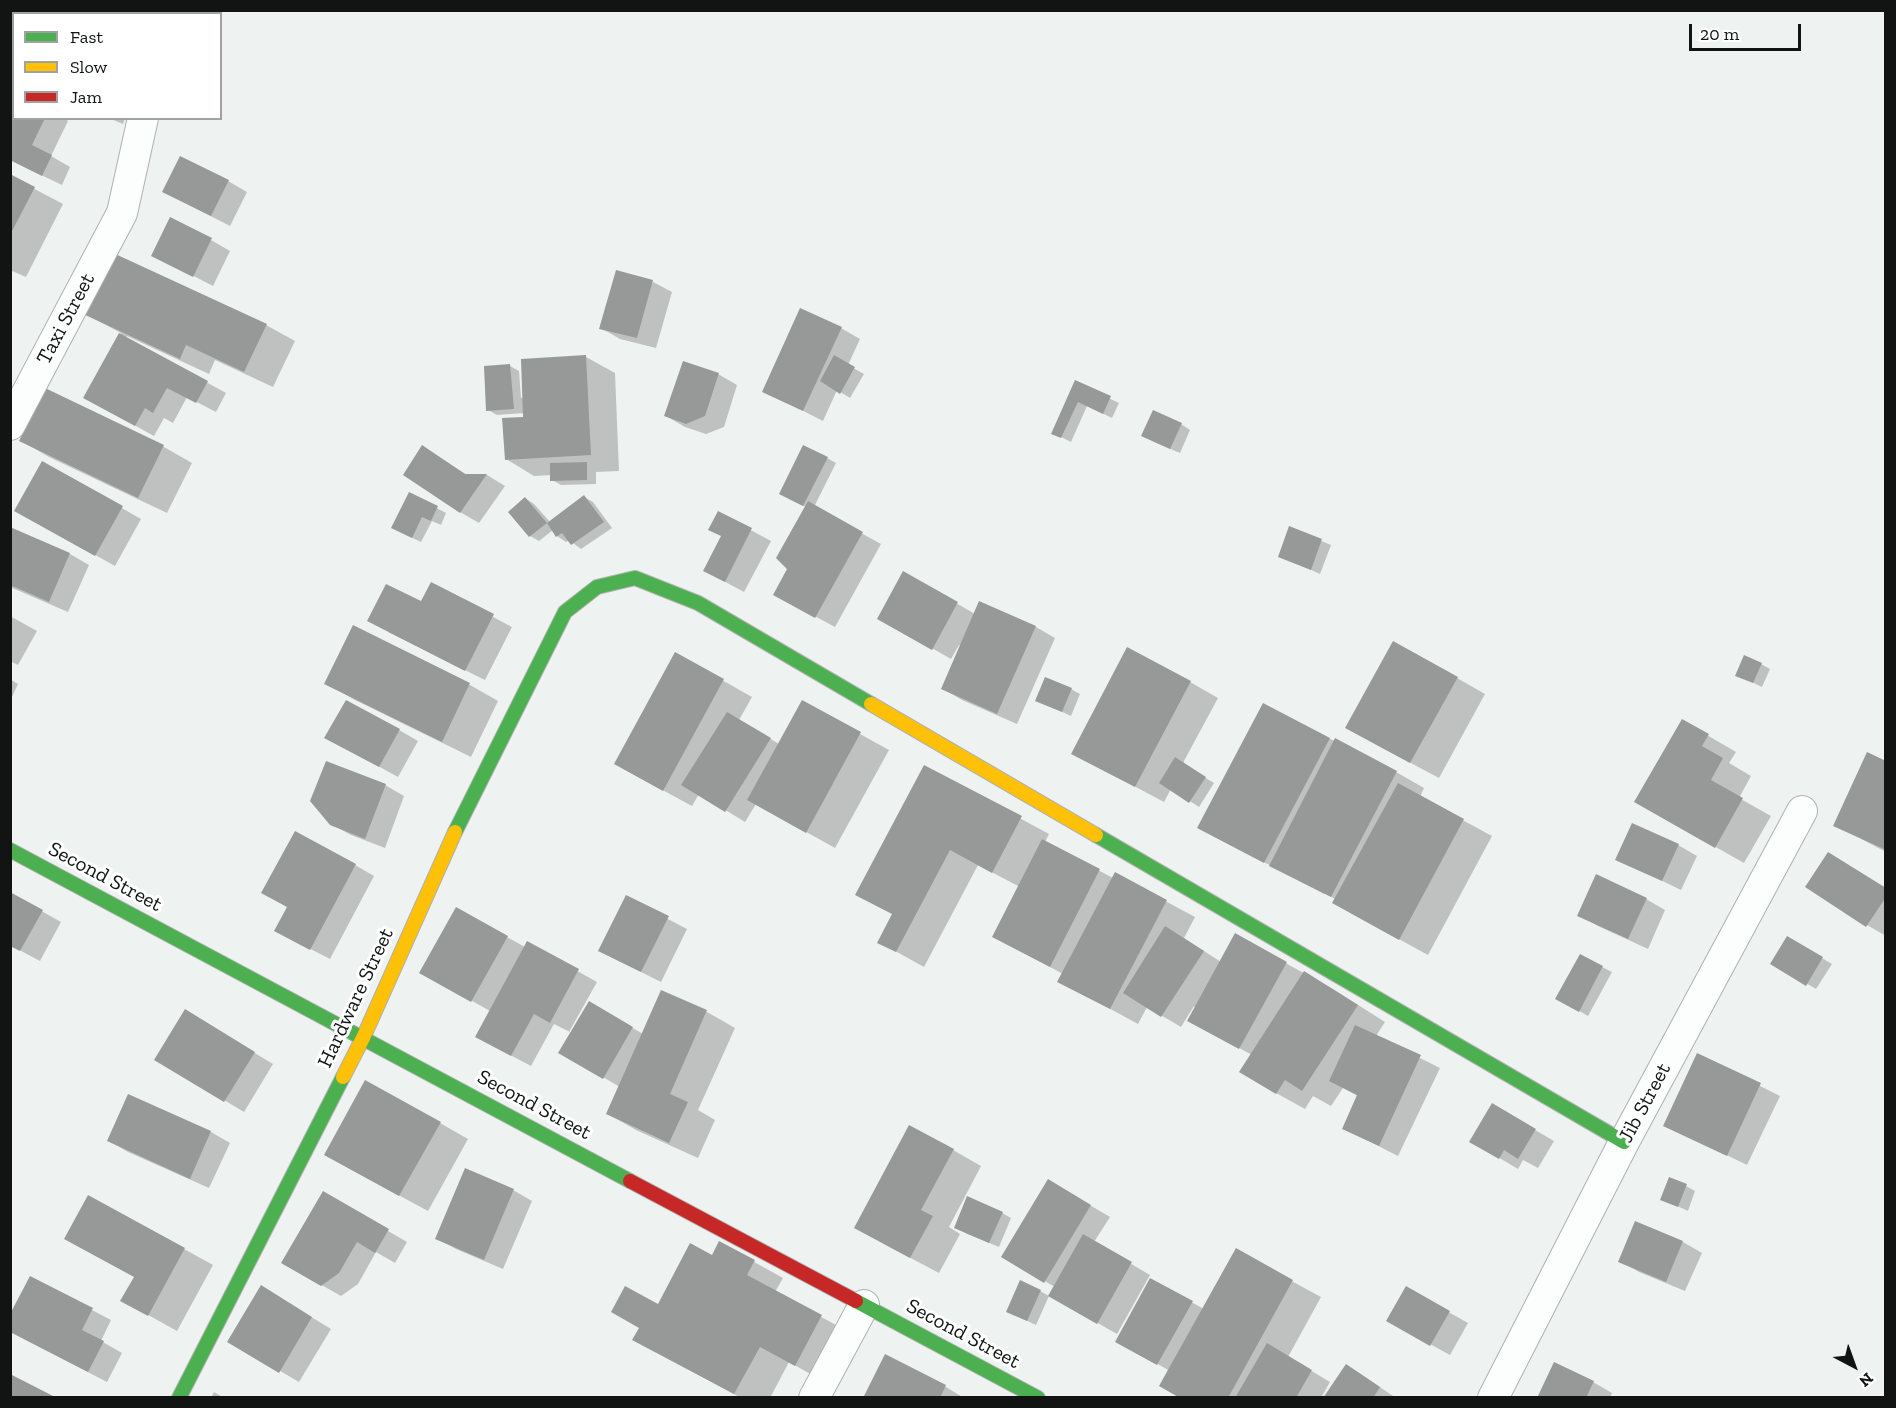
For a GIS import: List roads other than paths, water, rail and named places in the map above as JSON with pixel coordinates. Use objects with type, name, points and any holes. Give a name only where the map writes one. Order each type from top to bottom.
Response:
[{"type":"street","name":"Taxi Street","points":[[10,425],[122,213],[143,120]]},
{"type":"street","name":"Hardware Street","points":[[179,1398],[363,1038],[459,821],[564,612],[597,587],[635,579],[698,603],[1624,1142]]},
{"type":"street","name":"Jib Street","points":[[1493,1398],[1624,1142],[1802,811]]},
{"type":"street","name":"Second Street","points":[[10,850],[1038,1398]]},
{"type":"street","points":[[814,1398],[864,1305]]}]
